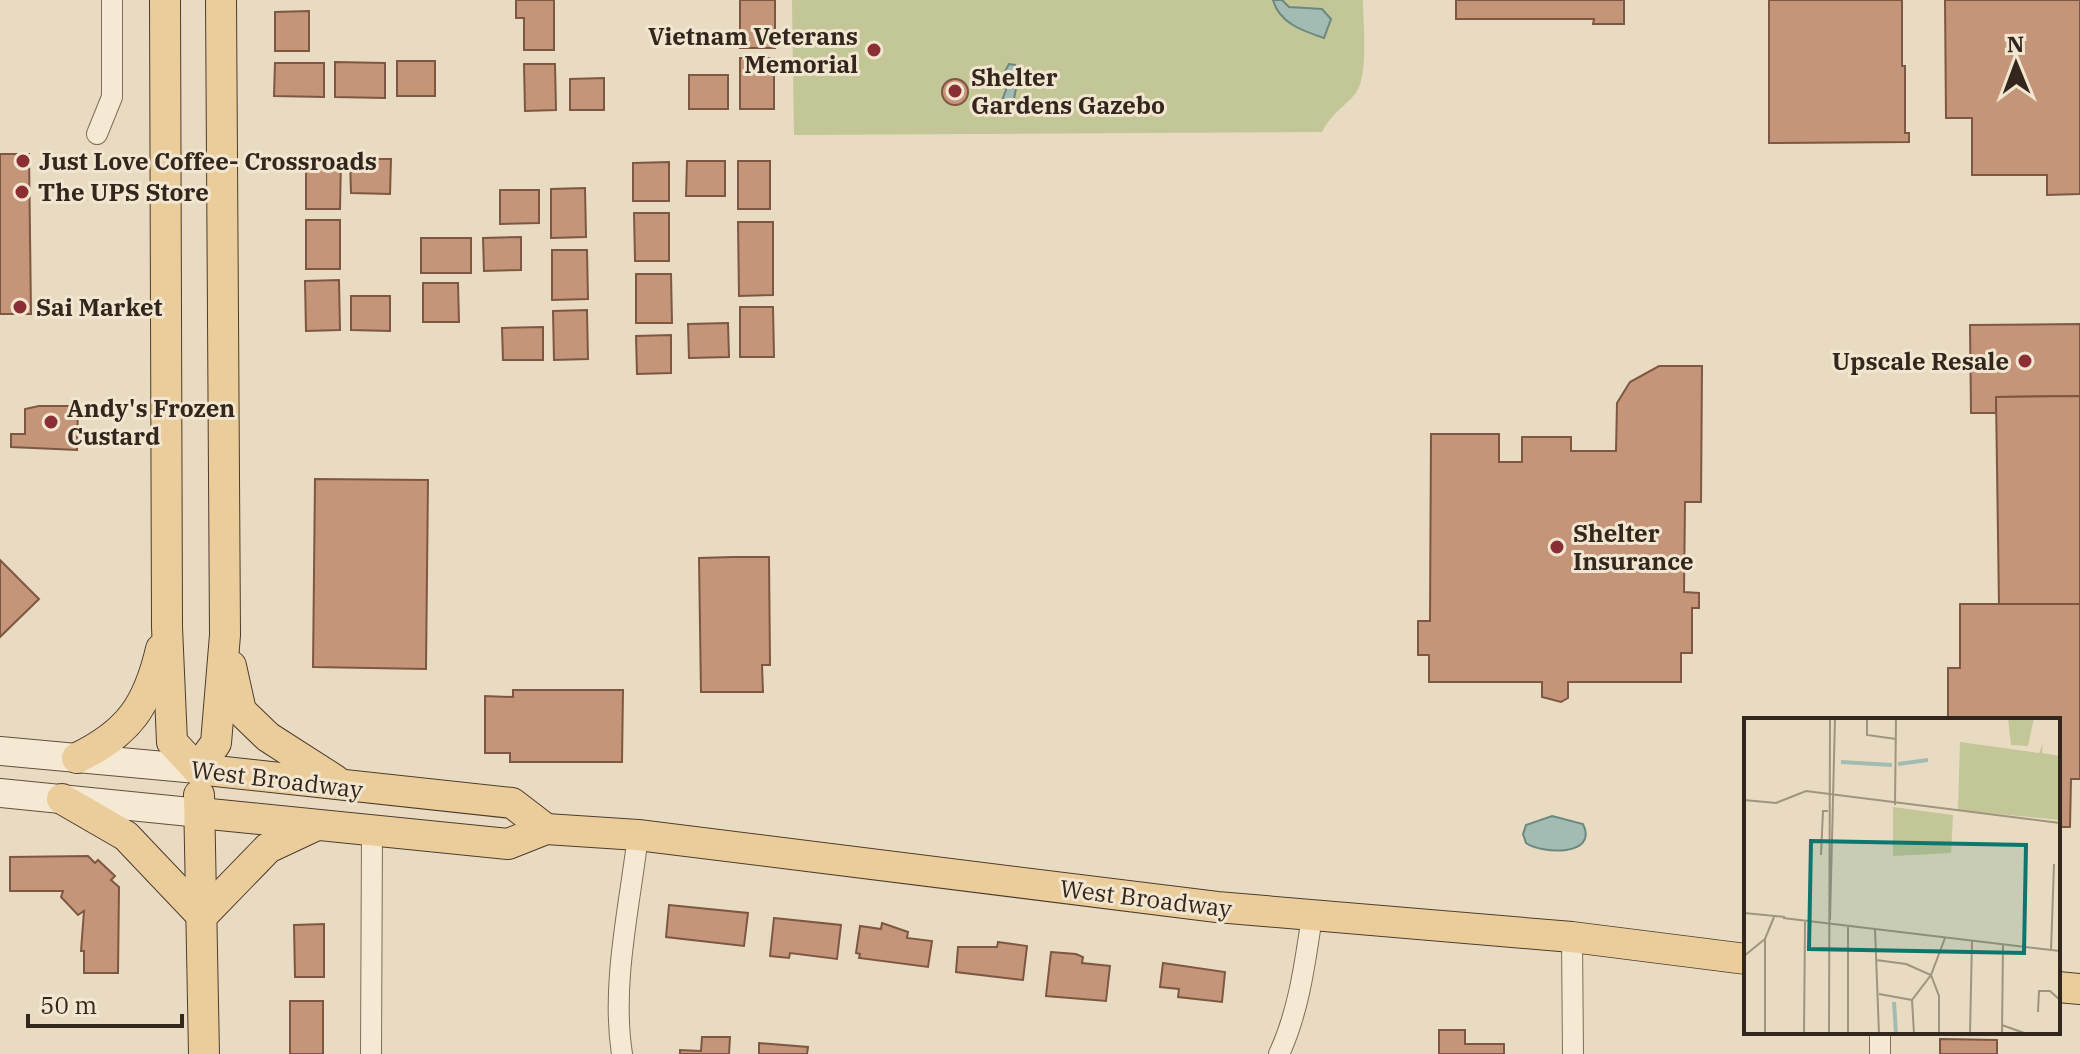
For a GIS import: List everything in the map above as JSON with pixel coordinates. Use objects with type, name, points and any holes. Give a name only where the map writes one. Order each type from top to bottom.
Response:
[{"type":"main road","points":[[165,0],[167,627],[172,742],[197,769],[204,1054]]},
{"type":"main road","points":[[197,769],[216,743],[225,635],[221,0]]},
{"type":"main road","points":[[77,758],[110,742],[129,723],[156,669],[167,627]]},
{"type":"main road","points":[[225,635],[241,711],[268,737],[347,787]]},
{"type":"main road","name":"West Broadway","points":[[0,751],[512,803],[546,829]]},
{"type":"main road","name":"West Broadway","points":[[0,793],[508,844],[546,829],[638,835],[1312,916],[1572,937],[1744,959]]},
{"type":"main road","points":[[62,799],[126,836],[202,916]]},
{"type":"main road","points":[[202,916],[268,848],[316,826]]},
{"type":"main road","points":[[2060,987],[2080,989]]},
{"type":"street","points":[[97,134],[112,97],[112,0]]},
{"type":"street","points":[[371,1054],[372,831]]},
{"type":"street","points":[[622,1054],[618,1030],[620,985],[638,835]]},
{"type":"street","points":[[1279,1054],[1294,1016],[1312,916]]},
{"type":"street","points":[[1572,937],[1573,1054]]},
{"type":"green space","points":[[792,0],[1363,0],[1362,76],[1355,94],[1322,132],[794,135]]},
{"type":"water","points":[[1273,0],[1282,0],[1289,7],[1322,9],[1331,19],[1324,38],[1286,20]]},
{"type":"water","points":[[1009,64],[1015,65],[1019,73],[1014,99],[1006,103],[1003,98],[1006,90],[1004,73]]},
{"type":"water","points":[[1552,816],[1583,824],[1586,835],[1583,842],[1576,847],[1555,851],[1526,843],[1523,834],[1526,825]]},
{"type":"building","points":[[516,0],[554,0],[554,50],[524,50],[524,18],[516,18]]},
{"type":"building","points":[[740,0],[775,0],[775,48],[740,48]]},
{"type":"building","points":[[1456,0],[1624,0],[1624,24],[1593,24],[1594,19],[1456,19]]},
{"type":"building","points":[[1769,0],[1902,0],[1905,133],[1909,133],[1909,142],[1769,143]]},
{"type":"building","points":[[1945,0],[2080,0],[2080,194],[2047,195],[2047,175],[1972,175],[1972,118],[1946,118]]},
{"type":"building","points":[[309,11],[309,51],[275,51],[275,12]]},
{"type":"building","points":[[740,58],[774,58],[774,109],[740,109]]},
{"type":"building","points":[[397,61],[435,61],[435,96],[397,96]]},
{"type":"building","points":[[335,62],[385,63],[385,98],[335,97]]},
{"type":"building","points":[[275,63],[324,63],[324,97],[274,96]]},
{"type":"building","points":[[524,64],[555,64],[556,110],[525,111]]},
{"type":"building","points":[[689,75],[728,75],[728,109],[689,109]]},
{"type":"building","points":[[604,78],[604,110],[570,110],[570,79]]},
{"type":"building","name":"Shelter Gardens Gazebo","points":[[955,79],[964,83],[968,92],[964,101],[955,105],[946,101],[942,92],[946,83]]},
{"type":"building","points":[[0,154],[29,154],[31,314],[0,314]]},
{"type":"building","points":[[306,159],[341,159],[340,209],[306,209]]},
{"type":"building","points":[[350,159],[391,159],[390,194],[351,193]]},
{"type":"building","points":[[687,161],[725,161],[725,196],[686,196]]},
{"type":"building","points":[[738,161],[770,161],[770,209],[738,209]]},
{"type":"building","points":[[669,162],[669,201],[633,201],[633,163]]},
{"type":"building","points":[[585,188],[586,237],[551,238],[551,189]]},
{"type":"building","points":[[500,190],[539,190],[539,223],[500,224]]},
{"type":"building","points":[[634,213],[669,213],[669,261],[635,261]]},
{"type":"building","points":[[306,220],[340,220],[340,269],[306,269]]},
{"type":"building","points":[[738,222],[773,222],[773,295],[739,296]]},
{"type":"building","points":[[521,237],[521,270],[484,271],[483,238]]},
{"type":"building","points":[[421,238],[471,238],[471,273],[421,273]]},
{"type":"building","points":[[552,250],[587,250],[588,299],[552,300]]},
{"type":"building","points":[[636,274],[671,274],[672,323],[636,323]]},
{"type":"building","points":[[339,280],[340,330],[306,331],[305,281]]},
{"type":"building","points":[[423,283],[458,283],[459,322],[423,322]]},
{"type":"building","points":[[351,296],[390,296],[390,331],[351,330]]},
{"type":"building","points":[[740,307],[773,307],[774,357],[740,357]]},
{"type":"building","points":[[587,310],[588,359],[554,360],[553,311]]},
{"type":"building","points":[[728,323],[729,357],[689,358],[688,324]]},
{"type":"building","name":"Upscale Resale","points":[[2080,324],[2080,396],[1996,397],[1996,413],[1971,413],[1970,325]]},
{"type":"building","points":[[543,327],[543,360],[503,360],[502,328]]},
{"type":"building","points":[[671,335],[671,373],[637,374],[636,336]]},
{"type":"building","name":"Shelter Insurance","points":[[1659,366],[1702,366],[1701,502],[1685,502],[1684,592],[1699,593],[1699,608],[1692,608],[1692,653],[1681,653],[1681,682],[1568,682],[1568,698],[1561,702],[1542,697],[1542,682],[1429,682],[1429,655],[1418,655],[1418,621],[1430,621],[1431,434],[1499,434],[1499,462],[1522,462],[1522,437],[1571,437],[1571,451],[1616,451],[1617,403],[1630,382]]},
{"type":"building","points":[[2080,396],[2080,604],[1999,605],[1996,397]]},
{"type":"building","name":"Andy's Frozen Custard","points":[[78,406],[77,450],[11,447],[11,434],[25,434],[25,409]]},
{"type":"building","points":[[315,479],[428,480],[426,669],[313,667]]},
{"type":"building","points":[[769,557],[770,665],[762,665],[763,692],[701,692],[699,558]]},
{"type":"building","points":[[0,560],[39,599],[0,637]]},
{"type":"building","points":[[1960,604],[2080,604],[2080,779],[2071,779],[2070,827],[2060,827],[2060,718],[1948,718],[1948,668],[1960,668]]},
{"type":"building","points":[[513,690],[623,690],[622,762],[510,762],[510,753],[485,753],[485,696],[513,697]]},
{"type":"building","points":[[88,856],[95,863],[98,860],[115,876],[111,880],[119,887],[118,973],[84,973],[84,951],[81,951],[84,911],[78,915],[61,897],[63,891],[10,891],[10,857]]},
{"type":"building","points":[[669,905],[748,913],[744,946],[666,937]]},
{"type":"building","points":[[774,918],[841,925],[837,959],[790,953],[789,958],[770,956]]},
{"type":"building","points":[[882,923],[908,932],[907,938],[932,941],[928,967],[859,958],[860,954],[856,953],[860,926],[881,929]]},
{"type":"building","points":[[324,924],[324,977],[295,977],[294,925]]},
{"type":"building","points":[[998,942],[1027,946],[1023,980],[956,972],[958,947],[997,947]]},
{"type":"building","points":[[1051,952],[1076,954],[1083,957],[1082,963],[1110,966],[1106,1001],[1046,996]]},
{"type":"building","points":[[1163,963],[1225,972],[1222,1002],[1178,997],[1179,989],[1160,987]]},
{"type":"building","points":[[290,1001],[323,1001],[323,1054],[290,1054]]},
{"type":"building","points":[[1439,1030],[1465,1030],[1465,1044],[1504,1044],[1504,1054],[1439,1054]]},
{"type":"building","points":[[702,1037],[730,1037],[729,1054],[680,1054],[680,1050],[701,1051]]},
{"type":"building","points":[[1940,1039],[1997,1040],[1997,1054],[1940,1054]]},
{"type":"building","points":[[759,1043],[808,1047],[807,1054],[759,1054]]},
{"type":"place","name":"Vietnam Veterans Memorial","points":[[874,50]]},
{"type":"place","name":"Shelter Gardens Gazebo","points":[[955,91]]},
{"type":"place","name":"Just Love Coffee- Crossroads","points":[[23,161]]},
{"type":"place","name":"The UPS Store","points":[[22,192]]},
{"type":"place","name":"Sai Market","points":[[20,307]]},
{"type":"place","name":"Upscale Resale","points":[[2025,361]]},
{"type":"place","name":"Andy's Frozen Custard","points":[[51,422]]},
{"type":"place","name":"Shelter Insurance","points":[[1557,547]]}]
